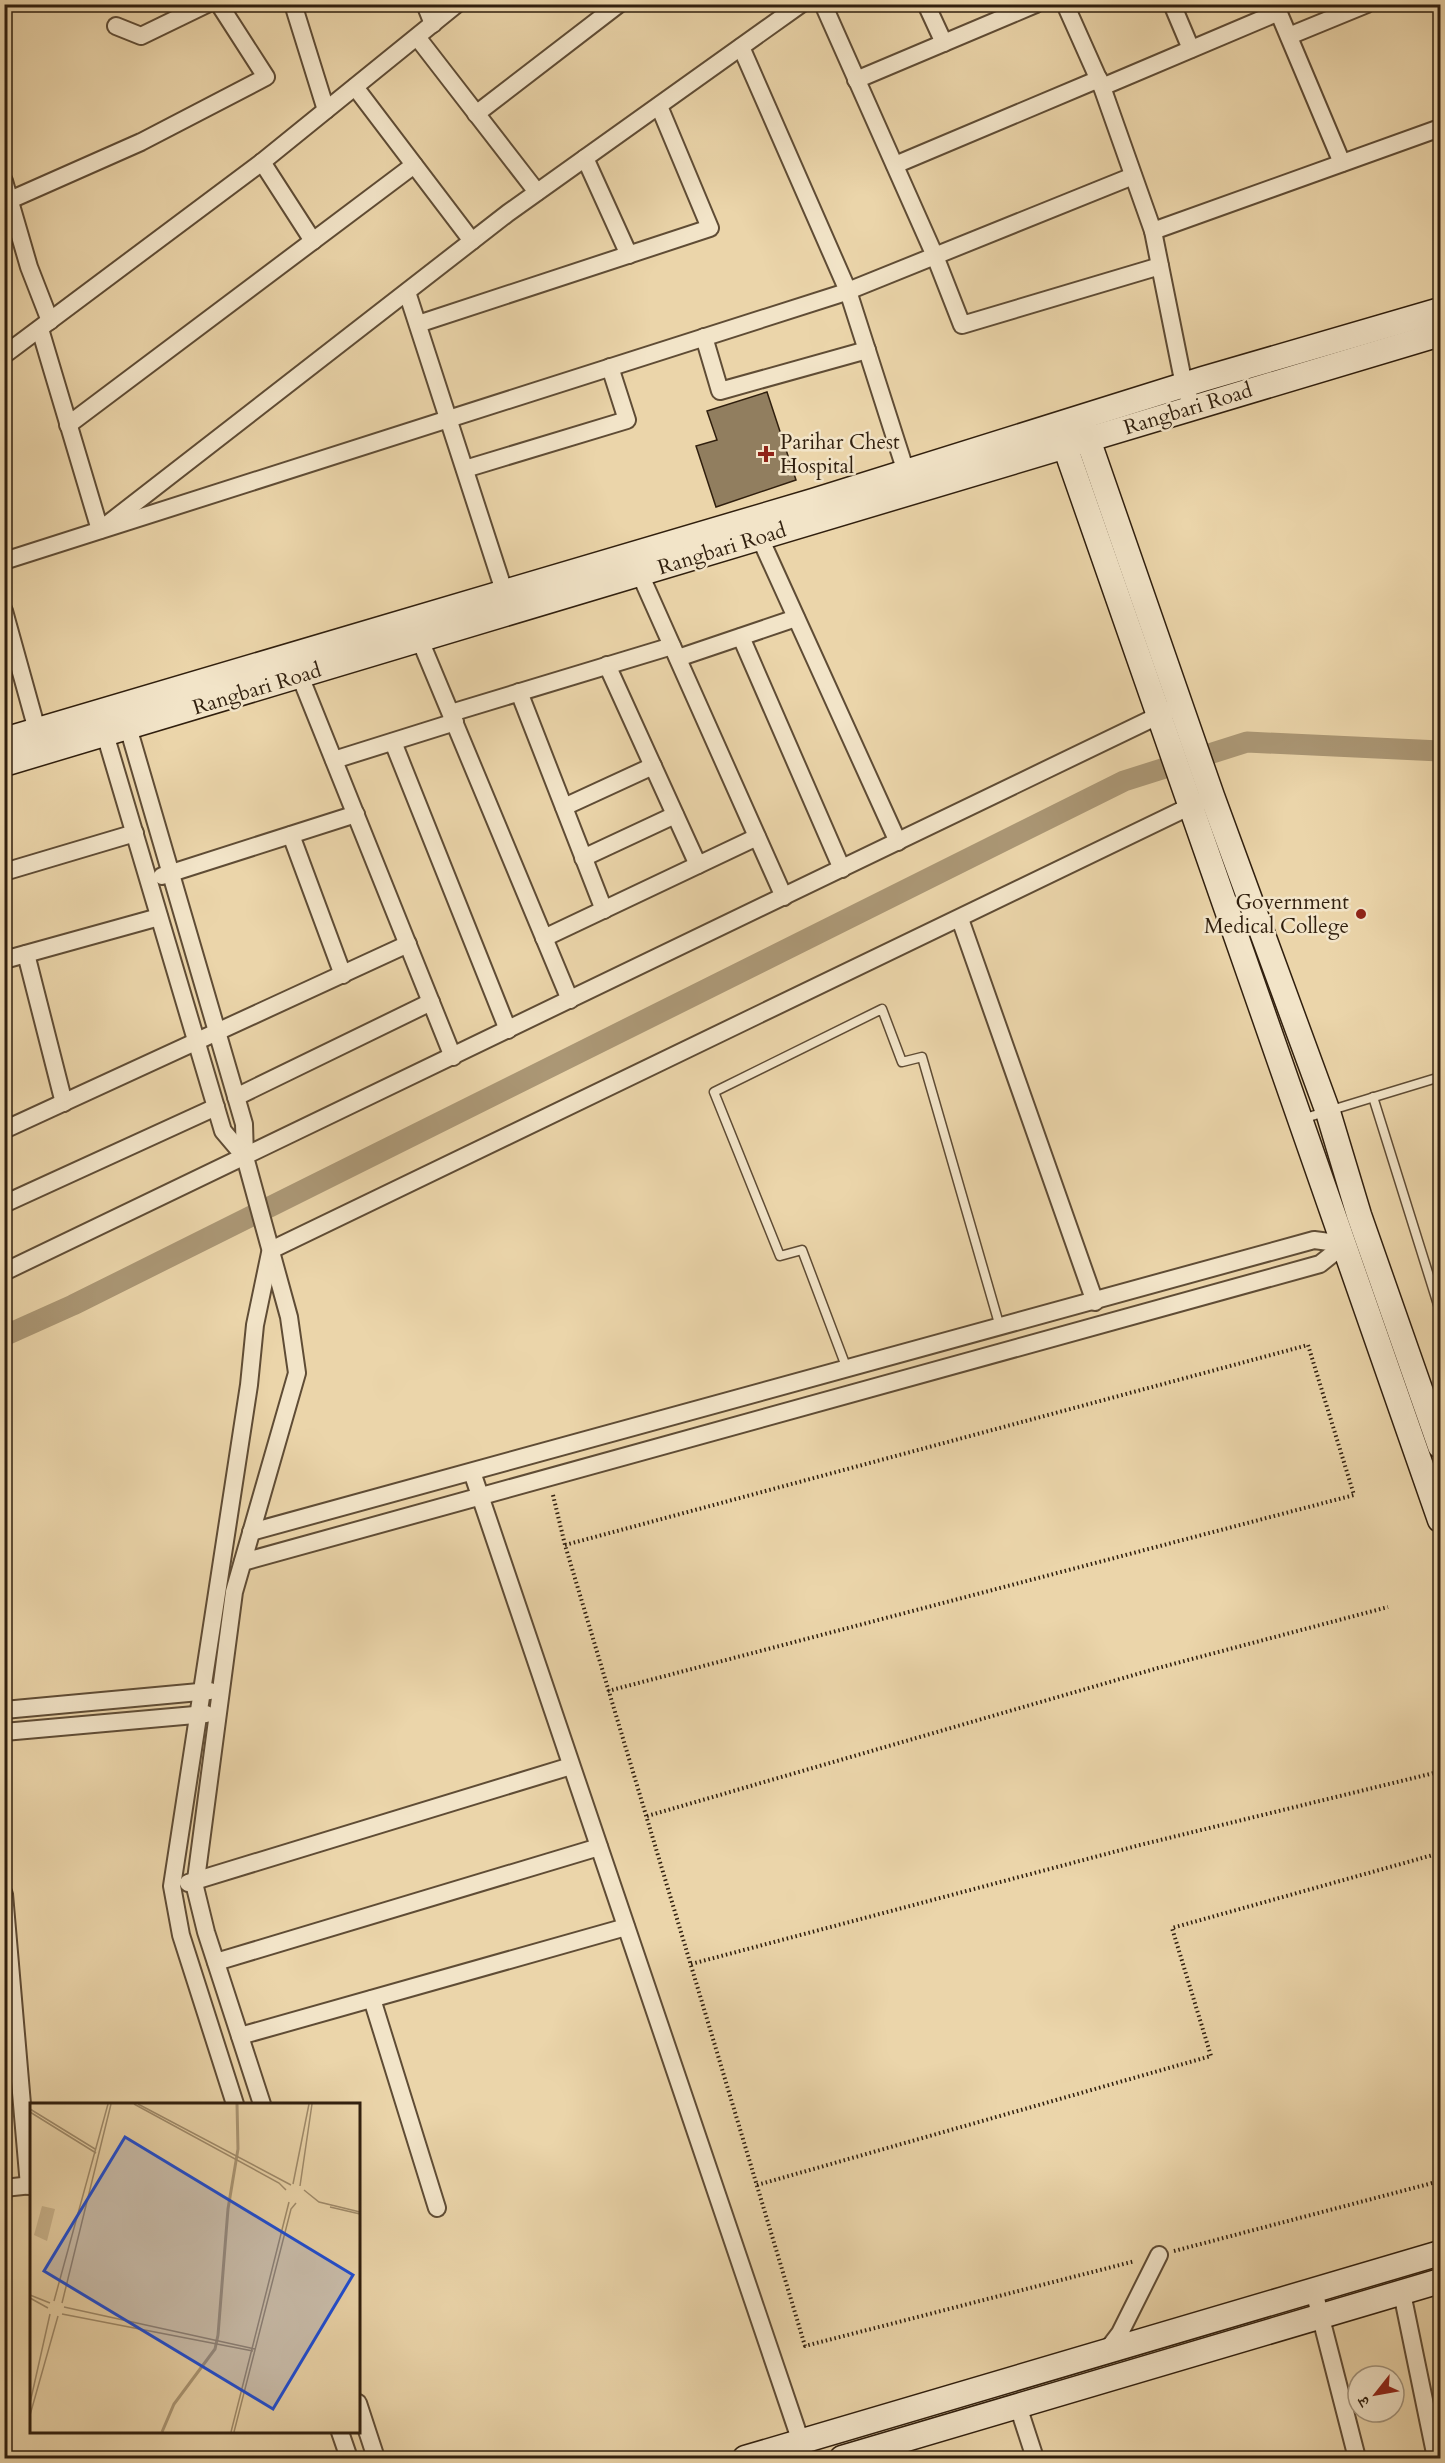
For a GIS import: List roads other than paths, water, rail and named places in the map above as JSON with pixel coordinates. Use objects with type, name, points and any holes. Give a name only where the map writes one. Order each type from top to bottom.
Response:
[{"type":"street","points":[[116,26],[141,36],[207,4]]},
{"type":"street","points":[[10,200],[141,142],[266,77],[219,4]]},
{"type":"street","points":[[293,4],[326,110]]},
{"type":"street","points":[[425,4],[433,24]]},
{"type":"street","points":[[4,355],[262,162],[457,4]]},
{"type":"street","points":[[476,114],[619,4]]},
{"type":"street","points":[[100,530],[537,192],[801,4]]},
{"type":"street","points":[[823,4],[935,256],[962,325],[1160,266]]},
{"type":"street","points":[[926,4],[944,43]]},
{"type":"street","points":[[856,80],[1036,4]]},
{"type":"street","points":[[1065,4],[1100,83],[1153,231],[1184,385],[1193,408]]},
{"type":"street","points":[[1172,4],[1191,49]]},
{"type":"street","points":[[1289,36],[1367,4]]},
{"type":"street","points":[[895,165],[1191,49],[1277,8],[1342,163]]},
{"type":"street","points":[[417,37],[537,192]]},
{"type":"street","points":[[741,47],[849,291],[906,472]]},
{"type":"street","points":[[355,87],[472,241]]},
{"type":"street","points":[[417,324],[710,228],[659,106]]},
{"type":"street","points":[[1153,231],[1440,128]]},
{"type":"street","points":[[585,158],[629,255]]},
{"type":"street","points":[[262,162],[313,241]]},
{"type":"street","points":[[68,425],[414,165]]},
{"type":"street","points":[[4,561],[849,291],[1133,176]]},
{"type":"street","points":[[4,181],[45,325],[68,425],[100,530]]},
{"type":"street","points":[[407,292],[508,602]]},
{"type":"street","name":"Rangbari Road","points":[[4,764],[420,640],[508,602],[640,574],[760,538],[1073,432],[1184,385],[1440,310]]},
{"type":"street","name":"Rangbari Road","points":[[4,740],[508,602],[906,472],[1073,432],[1193,408],[1440,334]]},
{"type":"street","points":[[704,337],[720,391],[867,350]]},
{"type":"street","points":[[465,469],[627,420],[610,368]]},
{"type":"street","points":[[1073,432],[1199,793],[1302,1119],[1440,1520]]},
{"type":"street","points":[[760,538],[898,842]]},
{"type":"street","points":[[640,574],[784,897]]},
{"type":"street","points":[[4,611],[38,730]]},
{"type":"street","points":[[334,760],[393,742],[519,692],[607,665],[741,637],[796,618]]},
{"type":"street","points":[[741,637],[842,869]]},
{"type":"street","points":[[420,640],[570,1000]]},
{"type":"street","points":[[607,665],[698,865]]},
{"type":"street","points":[[300,676],[453,1057]]},
{"type":"street","points":[[519,692],[604,910]]},
{"type":"street","points":[[4,1272],[898,842],[1172,716]]},
{"type":"street","points":[[128,727],[244,1124],[245,1157],[289,1317],[297,1372],[234,1592],[196,1882],[216,1962],[262,2103]]},
{"type":"street","points":[[105,734],[223,1131],[245,1157]]},
{"type":"street","points":[[393,742],[508,1030]]},
{"type":"street","points":[[564,807],[653,766]]},
{"type":"street","points":[[268,1242],[960,918],[1199,793]]},
{"type":"street","points":[[1199,793],[1328,1112],[1359,1215],[1440,1446]]},
{"type":"street","points":[[149,880],[356,814]]},
{"type":"street","points":[[584,858],[675,815]]},
{"type":"street","points":[[4,872],[135,833]]},
{"type":"street","points":[[291,835],[343,975]]},
{"type":"street","points":[[544,938],[757,837]]},
{"type":"street","points":[[4,960],[159,916]]},
{"type":"street","points":[[960,918],[1095,1302]]},
{"type":"street","points":[[4,1130],[217,1034],[408,944]]},
{"type":"street","points":[[26,954],[63,1103]]},
{"type":"street","points":[[236,1097],[431,1002]]},
{"type":"street","points":[[4,1204],[216,1107]]},
{"type":"street","points":[[251,1532],[1314,1240],[1345,1244]]},
{"type":"street","points":[[235,2103],[181,1935],[172,1886],[200,1691],[249,1385],[255,1325],[268,1242]]},
{"type":"street","points":[[243,1562],[1320,1264],[1345,1244]]},
{"type":"street","points":[[887,1358],[892,1383]]},
{"type":"street","points":[[472,1472],[801,2442]]},
{"type":"street","points":[[4,1710],[221,1690]]},
{"type":"street","points":[[4,1732],[218,1713]]},
{"type":"street","points":[[172,1886],[196,1882],[571,1766]]},
{"type":"street","points":[[216,1962],[599,1847]]},
{"type":"street","points":[[4,1894],[30,2186],[4,2188]]},
{"type":"street","points":[[240,2036],[626,1927]]},
{"type":"street","points":[[372,1999],[436,2208]]},
{"type":"street","points":[[745,2458],[1104,2354],[1440,2253]]},
{"type":"street","points":[[1104,2354],[1120,2332],[1159,2255]]},
{"type":"street","points":[[842,2458],[1440,2281]]},
{"type":"street","points":[[1314,2291],[1357,2458]]},
{"type":"street","points":[[1402,2293],[1436,2458]]},
{"type":"street","points":[[1018,2406],[1035,2458]]},
{"type":"street","points":[[360,2409],[376,2458]]},
{"type":"street","points":[[340,2433],[349,2458]]},
{"type":"lane","points":[[847,1369],[802,1250],[780,1256],[714,1092],[882,1009],[902,1062],[922,1057],[1000,1328]]},
{"type":"lane","points":[[1302,1119],[1440,1077]]},
{"type":"lane","points":[[1373,1097],[1440,1311]]},
{"type":"waterway","points":[[4,1336],[73,1305],[1124,781],[1247,742],[1440,751]]},
{"type":"place","name":"Parihar Chest Hospital","points":[[766,454]]},
{"type":"place","name":"Government Medical College","points":[[1361,914]]}]
